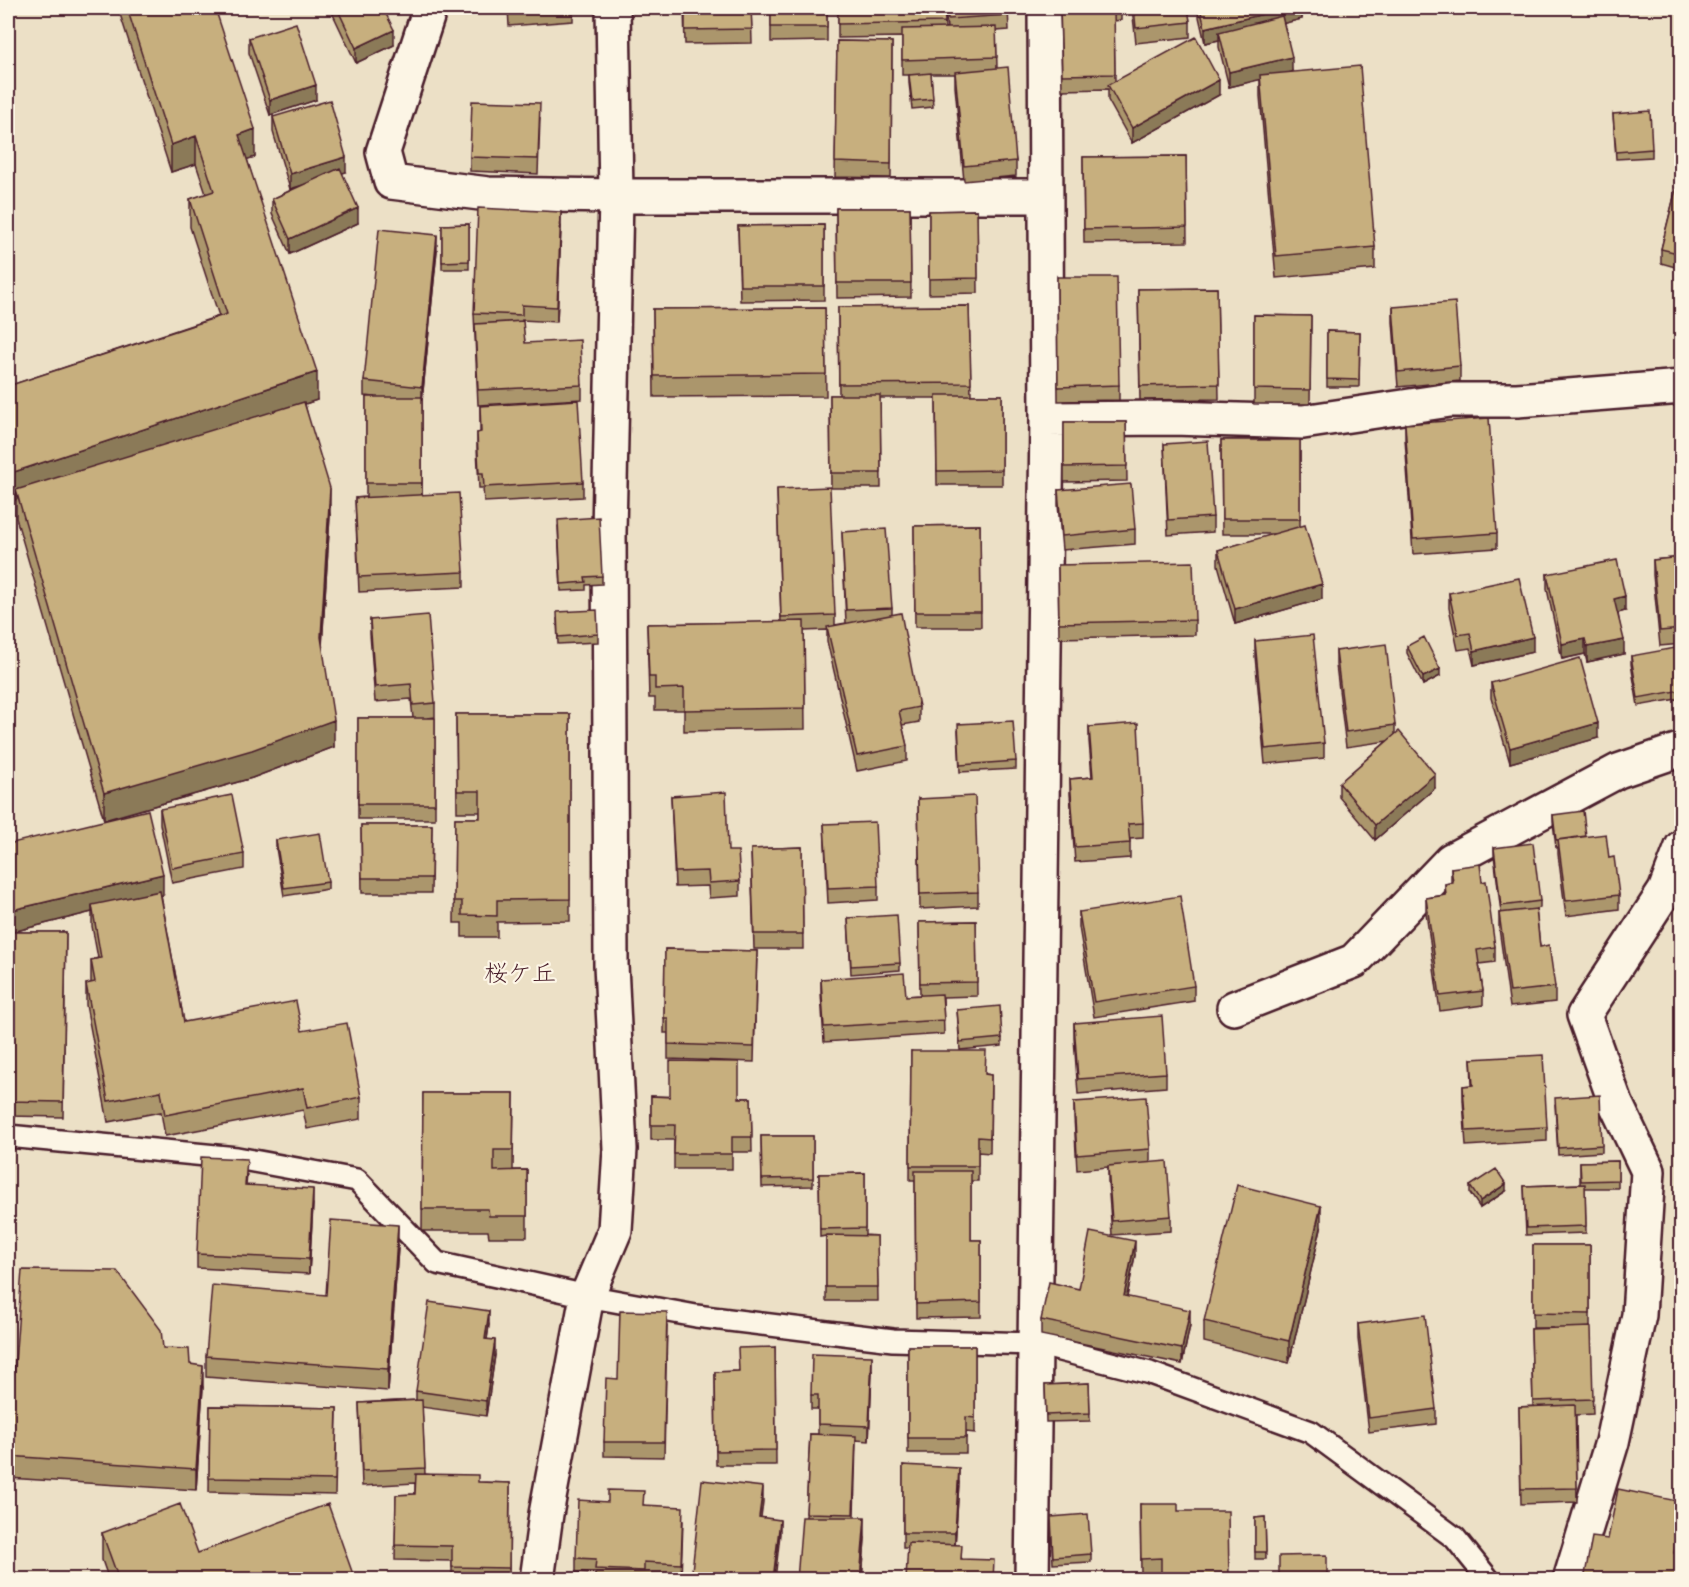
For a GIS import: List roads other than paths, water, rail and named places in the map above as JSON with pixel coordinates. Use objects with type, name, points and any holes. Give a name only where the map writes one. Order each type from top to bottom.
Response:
[{"type":"street","points":[[430,8],[383,152],[391,182],[488,194],[1046,196]]},
{"type":"street","points":[[537,1580],[546,1514],[587,1296],[615,1230],[620,1149],[611,965],[609,532],[616,196],[613,8]]},
{"type":"street","points":[[1032,1580],[1047,419],[1045,8]]},
{"type":"street","points":[[1047,419],[1173,418],[1303,422],[1450,400],[1517,400],[1682,387]]},
{"type":"street","points":[[1234,1008],[1354,961],[1451,860],[1618,771],[1682,749]]},
{"type":"street","points":[[1570,1580],[1612,1442],[1639,1316],[1648,1171],[1616,1104],[1584,1015],[1665,891],[1682,847]]},
{"type":"lane","points":[[8,1136],[237,1158],[357,1180],[437,1263],[587,1296],[696,1316],[893,1340],[1036,1344],[1150,1373],[1311,1432],[1455,1538],[1489,1580]]},
{"type":"district","name":"桜ケ丘","points":[[520,973]]}]
